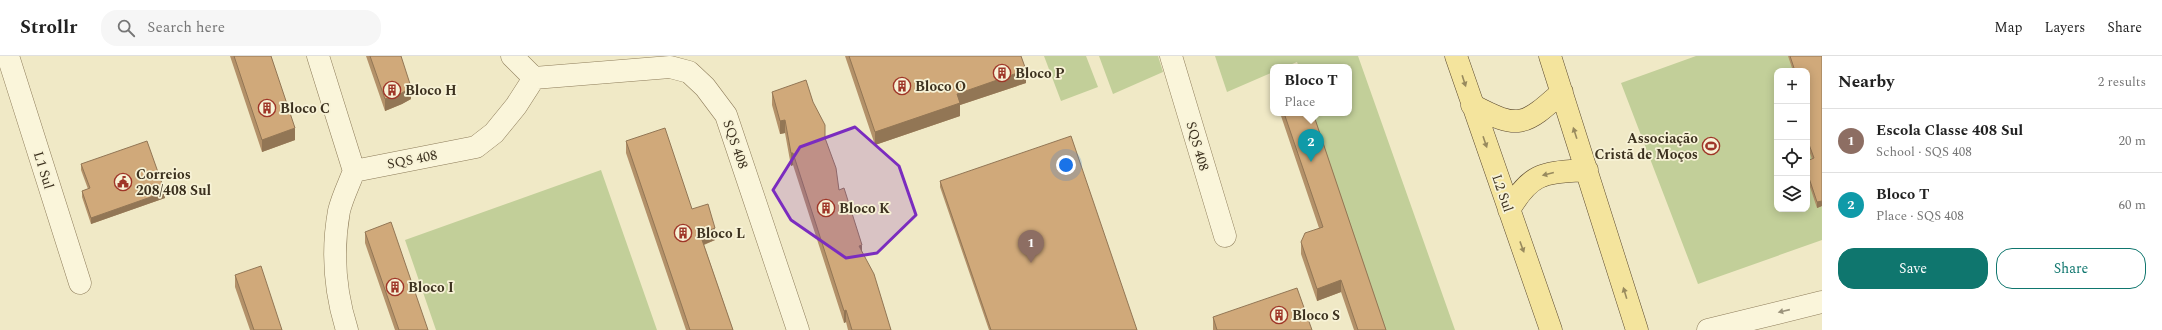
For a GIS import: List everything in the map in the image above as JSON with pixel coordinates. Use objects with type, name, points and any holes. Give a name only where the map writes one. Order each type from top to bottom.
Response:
[{"type":"main road","name":"L2 Sul","points":[[1456,56],[1551,330]]},
{"type":"main road","points":[[1550,56],[1637,330]]},
{"type":"main road","points":[[1472,105],[1496,118],[1522,121],[1536,115],[1562,92]]},
{"type":"main road","points":[[1509,210],[1520,191],[1543,175],[1587,170]]},
{"type":"street","name":"L1 Sul","points":[[8,56],[80,283]]},
{"type":"street","points":[[318,56],[354,171],[340,210],[335,256],[340,309],[347,330]]},
{"type":"street","points":[[512,56],[534,78]]},
{"type":"street","name":"SQS 408","points":[[1171,56],[1225,236]]},
{"type":"street","name":"SQS 408","points":[[354,171],[476,147],[494,133],[516,106],[534,78],[670,67],[689,72],[705,86],[726,115],[798,330]]},
{"type":"street","points":[[1708,330],[1822,302]]},
{"type":"highlighted area","points":[[855,127],[899,166],[916,215],[877,253],[846,258],[791,220],[773,190],[800,147]]},
{"type":"green space","points":[[1044,56],[1086,56],[1098,87],[1061,101]]},
{"type":"green space","points":[[1099,56],[1158,56],[1163,72],[1113,94]]},
{"type":"green space","points":[[1215,56],[1358,56],[1455,330],[1382,330],[1314,116],[1352,116],[1352,64],[1298,64],[1297,62],[1292,64],[1270,64],[1270,73],[1227,92]]},
{"type":"green space","name":"Associação Cristã de Moços","points":[[1696,56],[1822,56],[1822,240],[1698,284],[1621,83]]},
{"type":"green space","points":[[601,170],[657,330],[436,330],[405,240]]},
{"type":"building","name":"Bloco C","points":[[234,56],[271,56],[295,128],[262,140]]},
{"type":"building","name":"Bloco H","points":[[370,56],[401,56],[411,87],[402,93],[385,99]]},
{"type":"building","name":"Bloco O","points":[[849,56],[1021,56],[1026,70],[957,94],[960,103],[875,132]]},
{"type":"building","points":[[1790,56],[1822,56],[1822,201],[1817,202],[1810,181],[1810,160],[1814,158],[1810,147],[1810,68],[1794,68]]},
{"type":"building","name":"Bloco K","points":[[806,80],[813,102],[825,125],[825,138],[836,168],[839,190],[844,188],[862,245],[859,246],[874,274],[891,330],[852,330],[846,310],[844,311],[793,153],[791,153],[785,120],[780,121],[772,92]]},
{"type":"building","points":[[1285,116],[1314,116],[1386,330],[1358,330],[1341,280],[1317,289],[1301,242],[1305,233],[1323,227]]},
{"type":"building","name":"Bloco L","points":[[665,128],[692,209],[708,204],[715,228],[700,234],[733,330],[690,330],[626,141]]},
{"type":"building","points":[[1071,136],[1137,330],[991,330],[940,181]]},
{"type":"building","name":"Correios 208/408 Sul","points":[[147,141],[165,192],[91,218],[82,191],[90,188],[81,164]]},
{"type":"building","name":"Bloco I","points":[[391,222],[428,330],[399,330],[365,232]]},
{"type":"building","points":[[261,266],[282,330],[254,330],[235,275]]},
{"type":"building","points":[[1297,288],[1312,330],[1217,330],[1213,317]]},
{"type":"place","name":"Bloco P","points":[[1002,73]]},
{"type":"place","name":"Bloco O","points":[[902,86]]},
{"type":"place","name":"Bloco H","points":[[392,90]]},
{"type":"place","name":"Bloco C","points":[[267,108]]},
{"type":"place","name":"Associação Cristã de Moços","points":[[1711,146]]},
{"type":"place","name":"Bloco T","points":[[1311,162]]},
{"type":"place","name":"Correios 208/408 Sul","points":[[123,182]]},
{"type":"place","name":"Bloco K","points":[[826,208]]},
{"type":"place","name":"Bloco L","points":[[683,233]]},
{"type":"place","name":"Escola Classe 408 Sul","points":[[1031,263]]},
{"type":"place","name":"Bloco I","points":[[395,287]]},
{"type":"place","name":"Bloco S","points":[[1279,315]]}]
